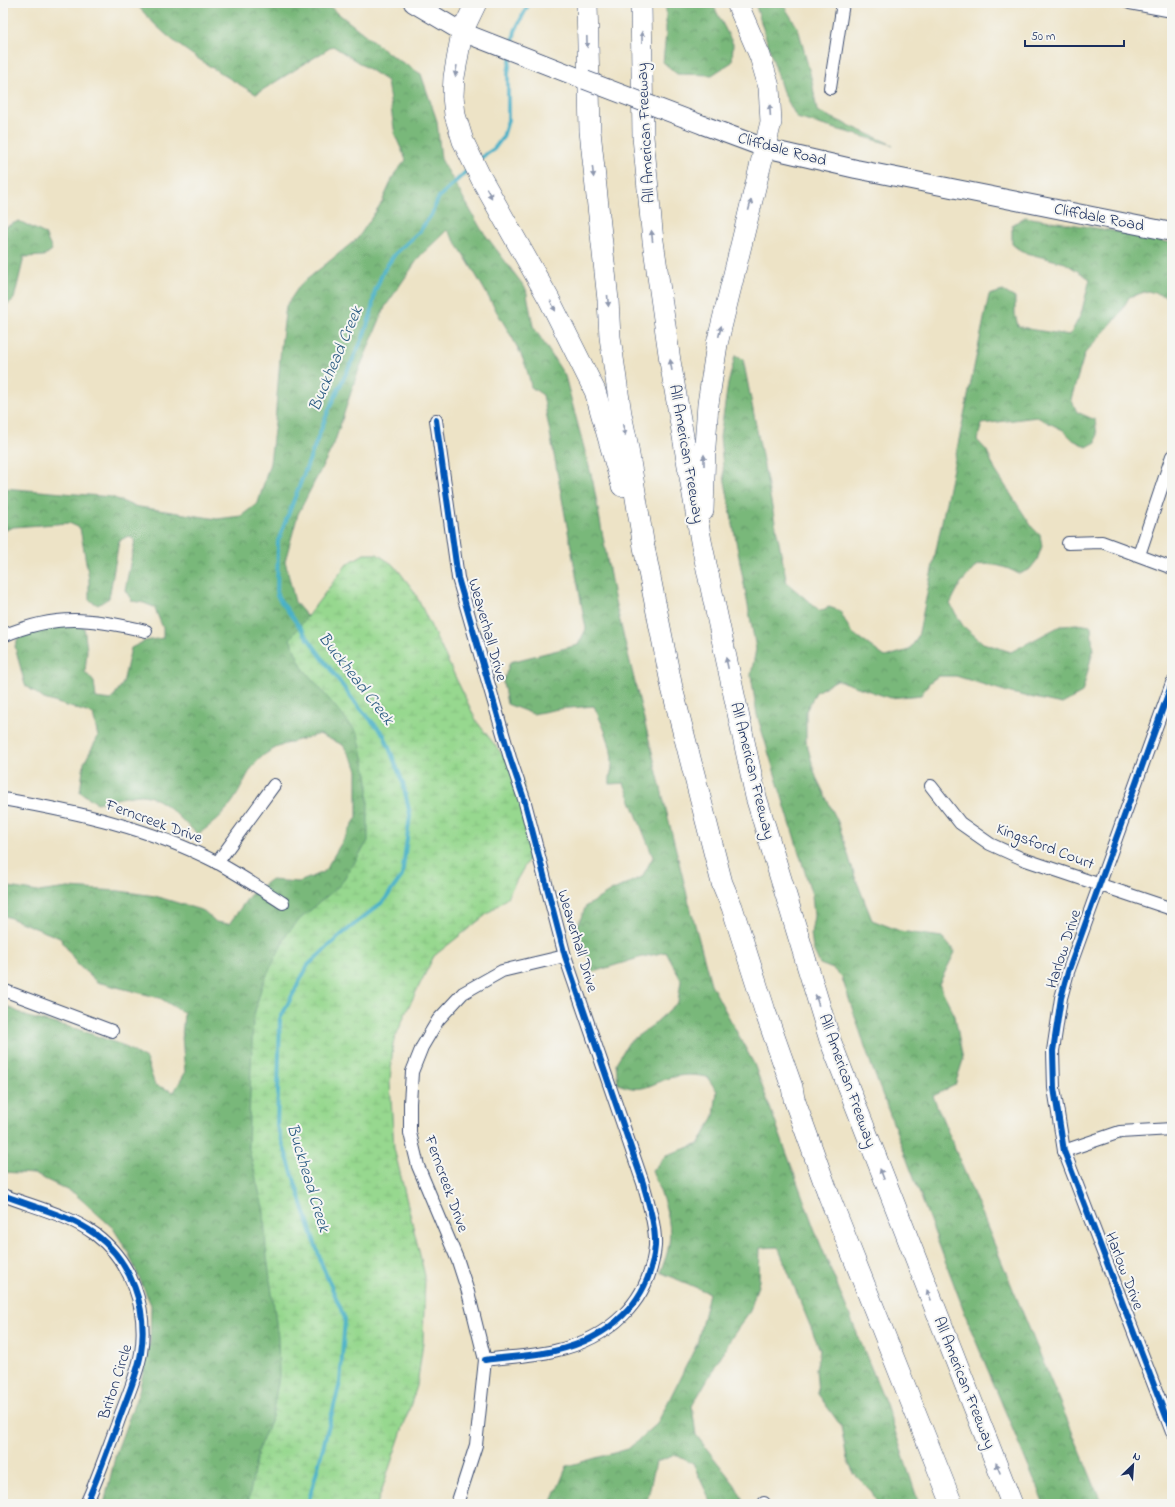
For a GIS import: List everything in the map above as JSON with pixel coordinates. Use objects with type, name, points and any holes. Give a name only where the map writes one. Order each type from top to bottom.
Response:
[{"type":"highway","points":[[476,3],[462,32],[453,96],[455,115],[463,142],[481,178],[549,300],[594,391],[626,501],[644,547]]},
{"type":"highway","points":[[586,3],[590,131],[608,300],[610,337],[621,414],[644,547],[672,688],[722,883],[732,907],[765,1011],[829,1196],[952,1504]]},
{"type":"highway","name":"All American Freeway","points":[[641,3],[643,137],[653,241],[688,477],[756,797],[830,1040],[1012,1504]]},
{"type":"highway","points":[[701,541],[708,404],[717,344],[742,234],[771,122],[769,87],[760,56],[737,3]]},
{"type":"main road","name":"Cliffdale Road","points":[[413,3],[462,32],[521,56],[765,148],[863,170],[1172,232]]},
{"type":"street","points":[[830,88],[843,3]]},
{"type":"street","points":[[1130,3],[1172,11]]},
{"type":"street","name":"Weaverhall Drive","points":[[436,420],[458,578],[510,758],[524,799],[565,956],[643,1183],[651,1217],[655,1245],[650,1273],[642,1290],[625,1314],[605,1331],[582,1342],[554,1351],[484,1360]]},
{"type":"street","points":[[1139,555],[1172,456]]},
{"type":"street","points":[[1068,544],[1102,542],[1172,568]]},
{"type":"street","points":[[3,636],[41,623],[77,619],[104,621],[146,631]]},
{"type":"street","name":"Harlow Drive","points":[[1172,683],[1068,972],[1061,998],[1055,1033],[1054,1088],[1064,1151],[1172,1432]]},
{"type":"street","points":[[217,863],[274,785]]},
{"type":"street","name":"Kingsford Court","points":[[931,786],[960,823],[990,844],[1023,859],[1172,909]]},
{"type":"street","name":"Ferncreek Drive","points":[[3,799],[89,815],[133,828],[217,863],[283,903]]},
{"type":"street","name":"Ferncreek Drive","points":[[457,1504],[476,1445],[484,1360],[468,1292],[458,1261],[418,1166],[410,1133],[412,1072],[422,1047],[438,1020],[463,993],[502,972],[565,956]]},
{"type":"street","points":[[3,990],[112,1030]]},
{"type":"street","points":[[1064,1151],[1120,1132],[1172,1129]]},
{"type":"street","name":"Briton Circle","points":[[3,1196],[72,1221],[95,1234],[115,1253],[126,1267],[134,1283],[140,1301],[143,1330],[141,1354],[133,1381],[86,1504]]},
{"type":"green space","points":[[136,3],[325,3],[392,56],[421,74],[437,121],[441,159],[481,229],[526,289],[533,326],[565,376],[593,482],[614,597],[688,899],[711,984],[754,1064],[817,1236],[886,1404],[919,1504],[878,1504],[872,1492],[855,1475],[847,1459],[841,1426],[818,1394],[816,1369],[820,1350],[778,1247],[760,1248],[759,1281],[750,1311],[732,1337],[692,1406],[696,1435],[735,1485],[745,1504],[712,1504],[693,1464],[676,1455],[656,1462],[647,1501],[648,1504],[551,1504],[567,1466],[628,1449],[657,1424],[697,1344],[709,1293],[660,1272],[666,1258],[670,1232],[666,1209],[652,1171],[666,1155],[699,1144],[714,1116],[717,1091],[707,1077],[695,1075],[682,1075],[665,1079],[641,1088],[627,1087],[618,1084],[616,1063],[629,1042],[653,1025],[678,1002],[681,980],[666,952],[642,957],[593,972],[577,927],[586,906],[611,891],[642,877],[653,857],[624,783],[610,784],[612,765],[611,750],[594,706],[558,709],[533,714],[507,704],[503,682],[510,662],[578,645],[586,629],[543,395],[531,387],[526,367],[518,348],[461,250],[447,230],[420,256],[385,307],[356,377],[334,444],[298,514],[285,561],[295,602],[326,639],[405,722],[402,951],[346,1504],[104,1504],[116,1453],[139,1391],[150,1342],[151,1305],[128,1252],[113,1228],[74,1193],[34,1174],[3,1172],[3,1004],[28,1017],[77,1029],[122,1045],[146,1059],[155,1085],[174,1092],[185,1073],[182,1036],[184,1013],[160,998],[97,982],[78,965],[60,938],[3,915],[3,886],[38,892],[68,888],[119,891],[155,896],[204,911],[216,922],[229,924],[250,895],[270,880],[299,882],[324,872],[357,817],[357,767],[343,745],[319,734],[291,742],[270,751],[258,760],[250,771],[237,795],[225,811],[198,834],[166,805],[151,797],[140,795],[97,803],[80,792],[84,763],[98,737],[93,714],[44,699],[25,685],[15,646],[18,638],[39,630],[71,623],[84,627],[87,650],[85,672],[94,682],[96,698],[111,700],[123,683],[131,648],[145,641],[163,638],[163,628],[154,607],[144,603],[132,601],[125,590],[135,540],[128,536],[119,541],[109,598],[98,605],[89,600],[89,579],[80,528],[69,523],[13,527],[3,531],[3,488],[112,497],[133,506],[217,519],[241,516],[258,503],[270,463],[286,306],[300,285],[358,238],[382,202],[395,173],[406,160],[395,135],[387,81],[333,46],[256,94],[208,65],[176,43],[148,17]]},
{"type":"green space","points":[[666,3],[712,3],[733,44],[732,62],[712,75],[677,74],[663,62],[666,34]]},
{"type":"green space","points":[[755,3],[782,3],[798,28],[812,81],[817,111],[893,145],[797,118],[783,92]]},
{"type":"green space","points":[[1025,217],[1108,230],[1172,243],[1172,298],[1148,291],[1129,297],[1120,314],[1085,353],[1071,399],[1077,412],[1095,420],[1097,435],[1096,442],[1087,447],[1073,440],[1063,430],[1037,417],[982,424],[977,440],[987,451],[995,470],[1032,527],[1040,535],[1042,546],[1037,560],[1030,569],[1019,574],[998,566],[988,564],[977,565],[960,584],[950,604],[963,626],[983,643],[1011,652],[1062,625],[1077,624],[1091,626],[1093,651],[1082,693],[1062,704],[1011,693],[956,676],[938,676],[929,683],[921,695],[890,698],[837,680],[816,692],[806,711],[806,741],[816,777],[838,822],[855,877],[872,920],[900,931],[942,937],[955,952],[939,984],[955,1016],[963,1060],[955,1085],[933,1096],[1102,1504],[1044,1504],[972,1332],[872,1067],[842,978],[833,969],[820,964],[813,949],[811,933],[814,916],[812,895],[757,715],[751,675],[756,649],[724,476],[720,437],[728,384],[735,356],[743,359],[787,583],[820,611],[829,607],[840,611],[851,632],[885,657],[909,650],[918,637],[989,295],[1003,291],[1015,298],[1015,314],[1018,326],[1034,330],[1070,335],[1081,314],[1090,279],[1065,263],[1022,252],[1012,244],[1012,225]]},
{"type":"green space","points":[[19,221],[45,234],[52,250],[44,256],[24,257],[14,299],[3,308],[3,228]]},
{"type":"green space","points":[[364,554],[377,554],[395,566],[414,591],[477,722],[522,780],[534,843],[528,860],[506,899],[434,956],[407,1010],[393,1043],[390,1082],[394,1148],[425,1276],[423,1343],[417,1386],[377,1504],[248,1504],[258,1450],[272,1417],[279,1376],[278,1337],[266,1249],[264,1212],[248,1145],[253,1019],[262,985],[287,934],[299,920],[340,885],[368,841],[368,780],[358,734],[302,667],[290,639],[347,564]]},
{"type":"waterway","name":"Buckhead Creek","points":[[512,47],[515,31],[529,3]]},
{"type":"waterway","name":"Buckhead Creek","points":[[479,159],[494,149],[503,137],[508,120],[508,73],[511,56]]},
{"type":"waterway","name":"Buckhead Creek","points":[[308,1504],[340,1383],[345,1319],[322,1265],[277,1126],[280,1019],[308,965],[341,935],[384,901],[402,876],[410,815],[403,783],[384,735],[353,700],[277,596],[278,541],[329,409],[362,340],[371,314],[375,291],[384,270],[395,254],[419,232],[431,215],[439,197],[470,168]]},
{"type":"cycle path","points":[[436,420],[458,578],[510,758],[524,799],[565,956],[643,1183],[651,1214],[655,1238],[651,1266],[645,1285],[635,1301],[623,1315],[608,1328],[592,1338],[554,1351],[485,1360]]},
{"type":"cycle path","points":[[1172,683],[1068,972],[1061,998],[1053,1051],[1054,1088],[1064,1151],[1172,1432]]},
{"type":"cycle path","points":[[3,1195],[62,1216],[85,1227],[95,1234],[108,1245],[128,1272],[139,1303],[143,1336],[139,1362],[134,1380],[86,1504]]}]
